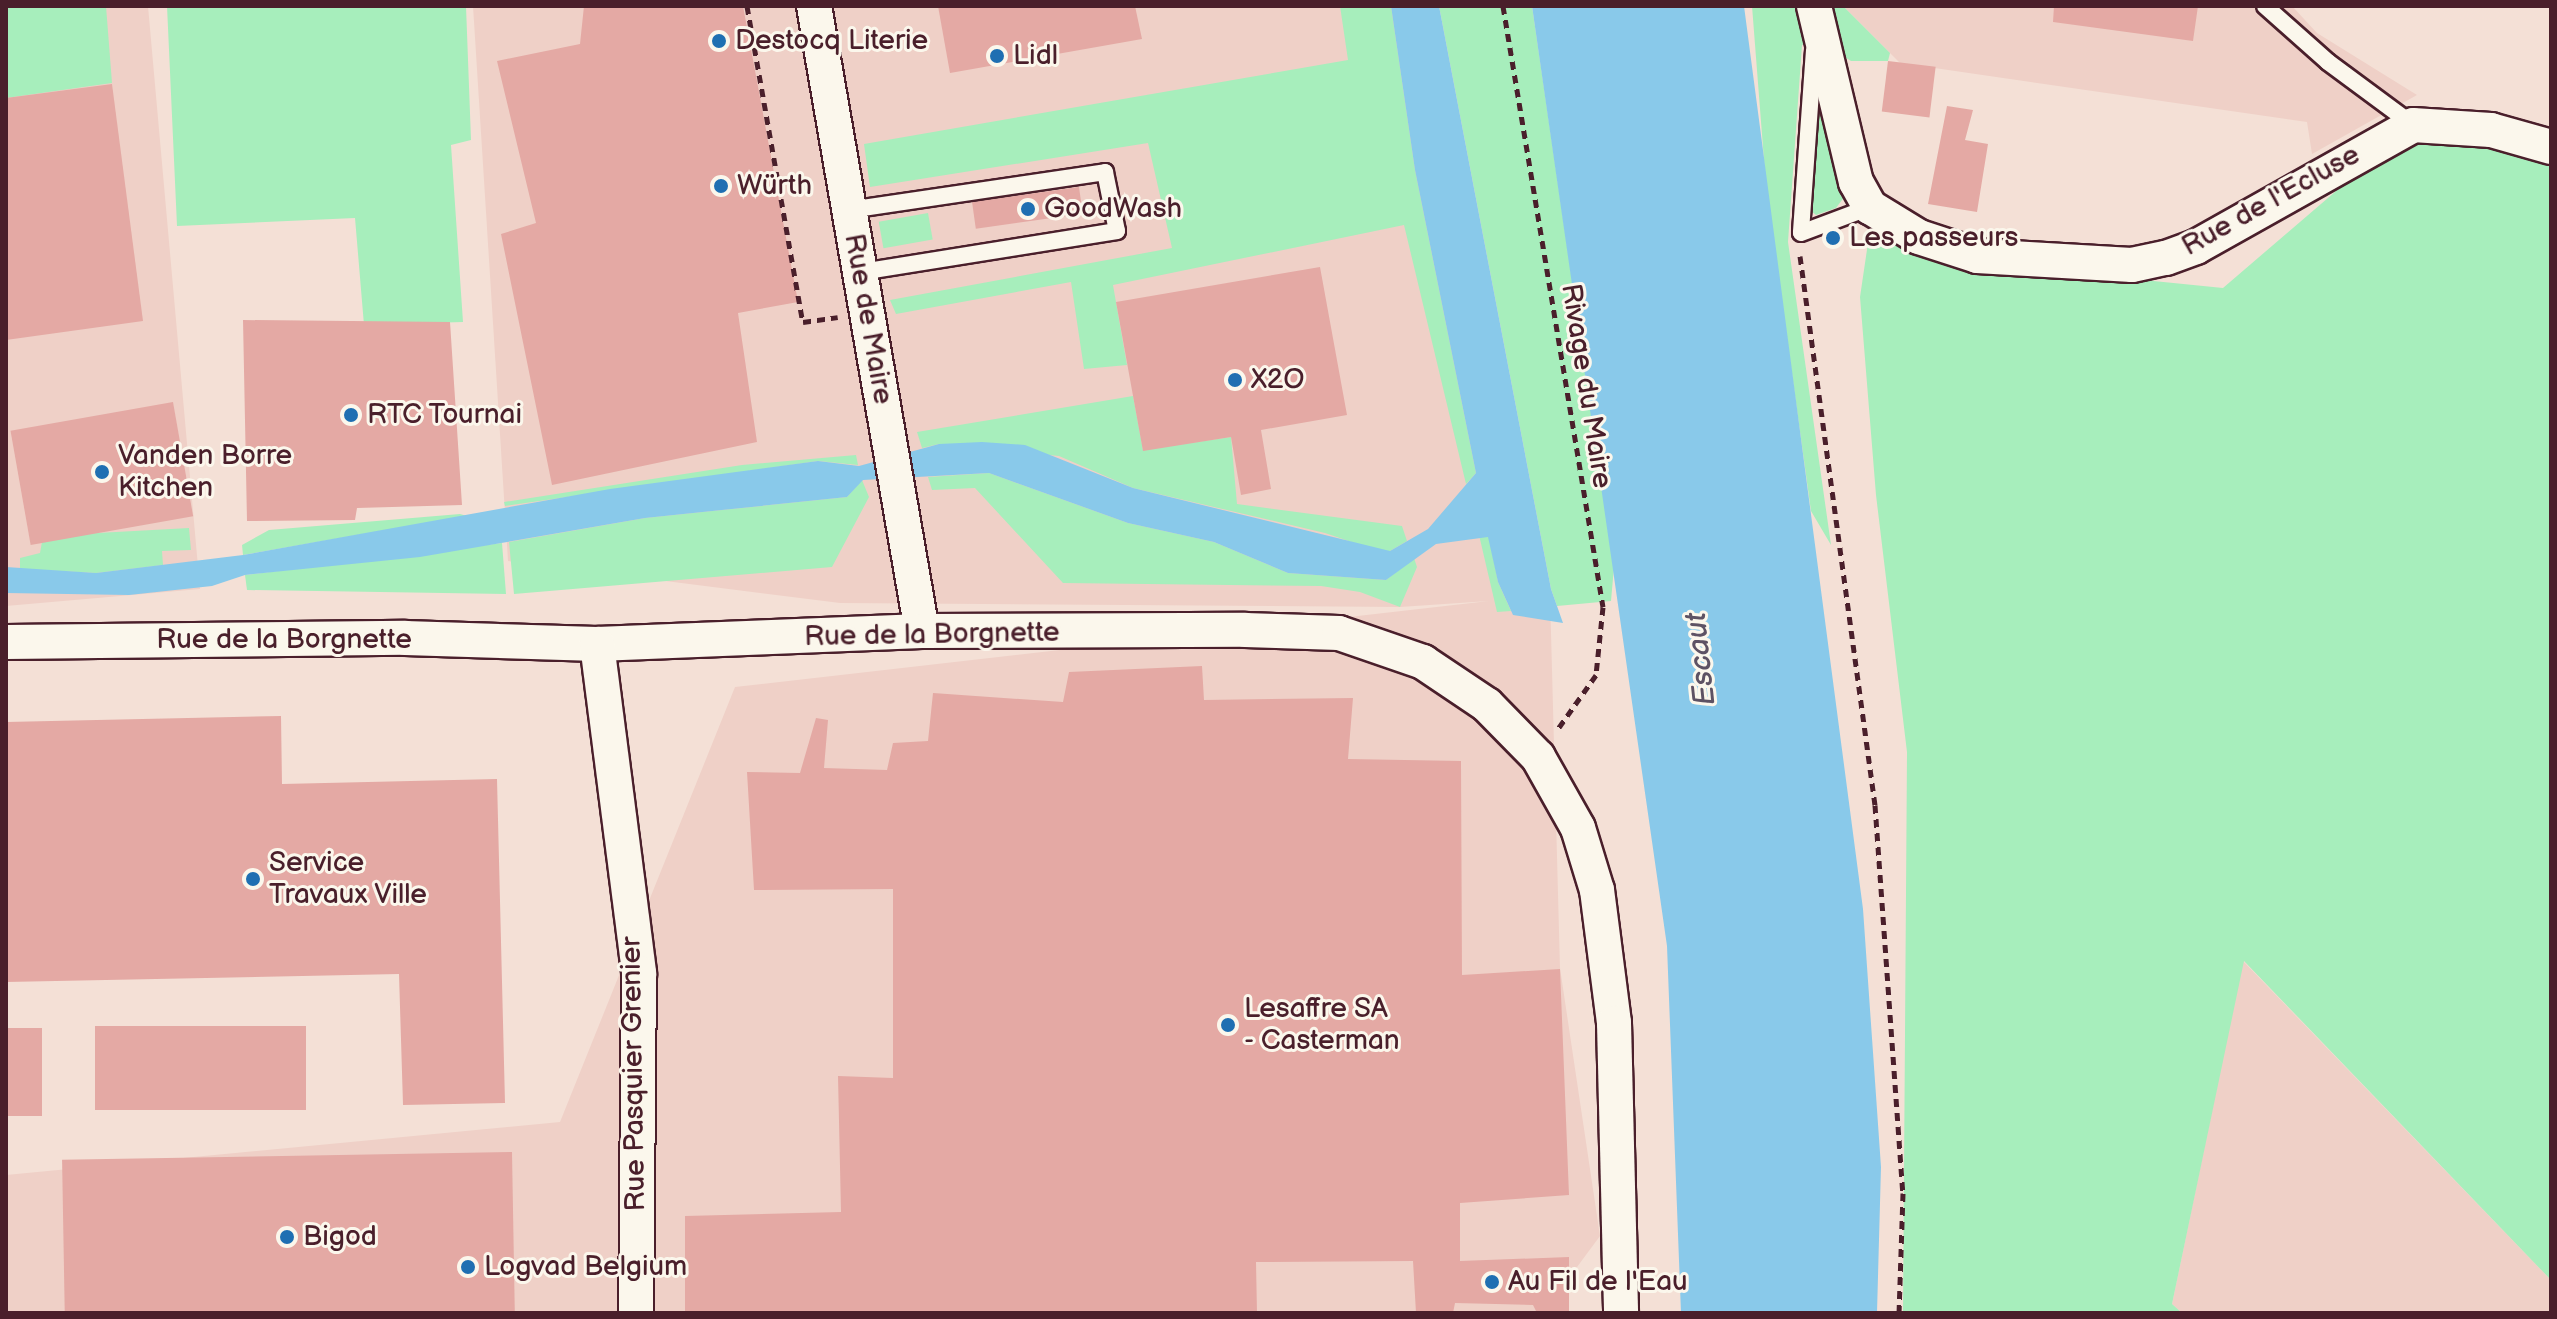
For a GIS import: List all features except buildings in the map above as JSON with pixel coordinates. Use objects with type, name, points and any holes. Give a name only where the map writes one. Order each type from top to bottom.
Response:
[{"type":"street","name":"Rue de Maire","points":[[814,6],[922,631]]},
{"type":"street","points":[[1816,19],[1856,182],[1870,207]]},
{"type":"street","points":[[2413,125],[2491,130],[2551,147]]},
{"type":"street","name":"Rue de l'Ecluse","points":[[1870,207],[1919,237],[1977,256],[2015,262],[2132,265],[2196,247],[2413,125]]},
{"type":"street","name":"Rue de la Borgnette","points":[[6,642],[405,638],[597,644],[922,631],[1339,633],[1423,662],[1487,705],[1538,757],[1578,828],[1597,890],[1614,1023],[1621,1313]]},
{"type":"street","name":"Rue Pasquier Grenier","points":[[597,644],[639,973],[636,1313]]},
{"type":"lane","points":[[2265,6],[2328,62],[2413,125]]},
{"type":"lane","points":[[1816,19],[1801,233],[1870,207]]},
{"type":"lane","points":[[849,210],[1105,172],[1117,231],[860,272]]},
{"type":"path","points":[[747,6],[803,322],[867,314]]},
{"type":"path","name":"Rivage du Maire","points":[[1503,6],[1603,607],[1596,675],[1538,757]]},
{"type":"path","points":[[1801,233],[1800,271],[1875,805],[1903,1193],[1899,1313]]},
{"type":"shaded area","points":[[6,6],[148,6],[200,589],[6,606]]},
{"type":"shaded area","points":[[473,6],[1409,6],[1550,595],[1560,968],[1600,1236],[1543,1313],[6,1313],[6,1175],[560,1122],[735,687],[1489,601],[1400,607],[840,603],[508,561]]},
{"type":"shaded area","points":[[1843,6],[2292,6],[2317,33],[2417,95],[2312,154],[2307,122],[1900,63]]},
{"type":"shaded area","points":[[2243,961],[2551,1280],[2551,1313],[2182,1313],[2172,1304]]},
{"type":"green space","points":[[6,6],[106,6],[112,83],[6,98]]},
{"type":"green space","points":[[167,6],[466,6],[471,140],[451,145],[463,322],[364,325],[355,218],[177,226]]},
{"type":"green space","points":[[1340,6],[1391,6],[1415,170],[1476,473],[1466,484],[1404,225],[1113,285],[1127,365],[1084,369],[1071,282],[896,314],[890,300],[1172,248],[1148,143],[870,187],[864,144],[1348,60]]},
{"type":"green space","points":[[1439,6],[1532,6],[1614,567],[1611,601],[1557,606],[1551,589]]},
{"type":"green space","points":[[1752,6],[1843,6],[1890,53],[1888,61],[1851,61],[1816,39],[1802,45],[1788,242],[1831,545],[1811,511],[1766,186]]},
{"type":"green space","points":[[1817,97],[1845,196],[1836,208],[1816,215],[1811,211],[1809,180]]},
{"type":"green space","points":[[2413,125],[2551,158],[2551,1280],[2244,961],[2172,1304],[2182,1313],[1903,1313],[1907,752],[1876,495],[1860,297],[1869,236],[1946,260],[2223,288]]},
{"type":"green space","points":[[928,213],[933,240],[883,248],[879,222]]},
{"type":"green space","points":[[1133,396],[1143,450],[1231,437],[1237,504],[1402,526],[1407,541],[1390,551],[1378,551],[1325,533],[1133,488],[1059,456],[939,444],[922,448],[917,432]]},
{"type":"green space","points":[[856,455],[858,465],[818,461],[505,506],[504,502],[742,465]]},
{"type":"green space","points":[[989,473],[1128,523],[1214,542],[1288,573],[1386,580],[1414,558],[1417,567],[1400,607],[1360,592],[1321,586],[1063,583],[975,488],[932,490],[928,477]]},
{"type":"green space","points":[[862,480],[869,497],[832,567],[514,594],[509,542],[645,518],[847,497]]},
{"type":"green space","points":[[460,514],[467,516],[243,555],[242,545],[269,530]]},
{"type":"green space","points":[[189,528],[191,550],[162,551],[163,565],[96,573],[20,569],[20,558],[40,553],[43,536]]},
{"type":"green space","points":[[1479,535],[1489,537],[1498,582],[1511,611],[1497,612]]},
{"type":"green space","points":[[502,543],[506,594],[247,590],[245,575]]},
{"type":"water","points":[[1391,6],[1439,6],[1551,589],[1563,623],[1513,615],[1498,582],[1488,537],[1436,544],[1386,580],[1288,573],[1214,542],[1128,523],[989,473],[863,480],[847,497],[645,518],[420,557],[245,575],[212,586],[129,595],[6,593],[6,567],[96,573],[243,555],[610,489],[818,461],[859,466],[939,444],[982,442],[1025,445],[1133,488],[1390,551],[1428,529],[1476,473],[1415,170]]},
{"type":"water","name":"Escaut","points":[[1532,6],[1744,6],[1863,909],[1881,1167],[1877,1313],[1681,1313],[1667,946]]},
{"type":"place","name":"Destocq Literie","points":[[719,41]]},
{"type":"place","name":"Lidl","points":[[997,56]]},
{"type":"place","name":"Würth","points":[[721,186]]},
{"type":"place","name":"GoodWash","points":[[1028,209]]},
{"type":"place","name":"Les passeurs","points":[[1833,238]]},
{"type":"place","name":"X2O","points":[[1235,380]]},
{"type":"place","name":"RTC Tournai","points":[[351,415]]},
{"type":"place","name":"Vanden Borre Kitchen","points":[[102,472]]},
{"type":"place","name":"Service Travaux Ville","points":[[253,879]]},
{"type":"place","name":"Lesaffre SA - Casterman","points":[[1228,1025]]},
{"type":"place","name":"Bigod","points":[[287,1237]]},
{"type":"place","name":"Logvad Belgium","points":[[468,1267]]},
{"type":"place","name":"Au Fil de l'Eau","points":[[1492,1282]]}]
